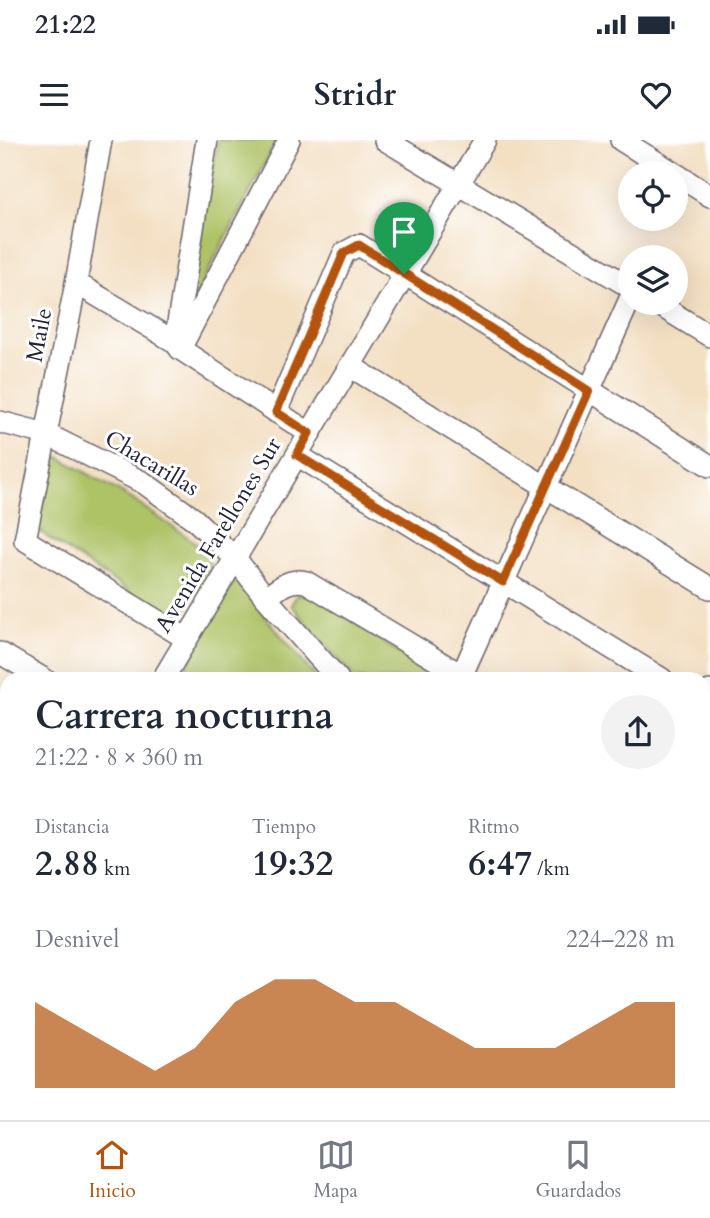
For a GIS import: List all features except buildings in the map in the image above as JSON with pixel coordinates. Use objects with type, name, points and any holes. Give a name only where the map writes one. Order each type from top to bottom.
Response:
[{"type":"street","name":"Maile","points":[[102,140],[24,540],[187,639]]},
{"type":"street","points":[[177,345],[207,140]]},
{"type":"street","points":[[177,345],[289,140]]},
{"type":"street","points":[[385,140],[618,280]]},
{"type":"street","name":"Avenida Farellones Sur","points":[[167,672],[485,140]]},
{"type":"street","points":[[621,140],[648,149],[661,161]]},
{"type":"street","points":[[688,182],[710,196]]},
{"type":"street","name":"Avenida Farellones Sur","points":[[276,412],[344,253],[359,245],[404,274]]},
{"type":"street","points":[[404,274],[710,466]]},
{"type":"street","points":[[76,283],[177,345],[309,433]]},
{"type":"street","points":[[466,672],[623,315]]},
{"type":"street","points":[[676,315],[710,336]]},
{"type":"street","points":[[349,366],[710,588]]},
{"type":"street","name":"Chacarillas","points":[[0,422],[46,434],[144,483],[194,519],[235,558],[265,597],[332,672]]},
{"type":"street","points":[[297,455],[651,672]]},
{"type":"street","points":[[265,597],[294,580],[306,582],[453,672]]},
{"type":"street","points":[[0,653],[32,672]]},
{"type":"green space","points":[[218,140],[277,140],[188,310]]},
{"type":"green space","points":[[57,456],[127,496],[208,551],[210,567],[178,624],[37,528],[52,464]]},
{"type":"green space","points":[[235,580],[311,672],[183,672]]},
{"type":"green space","points":[[312,594],[427,672],[349,672],[291,605],[297,595]]},
{"type":"route","points":[[359,245],[404,274],[589,391],[503,582],[297,455],[309,433],[276,412],[344,253],[359,245]]}]
